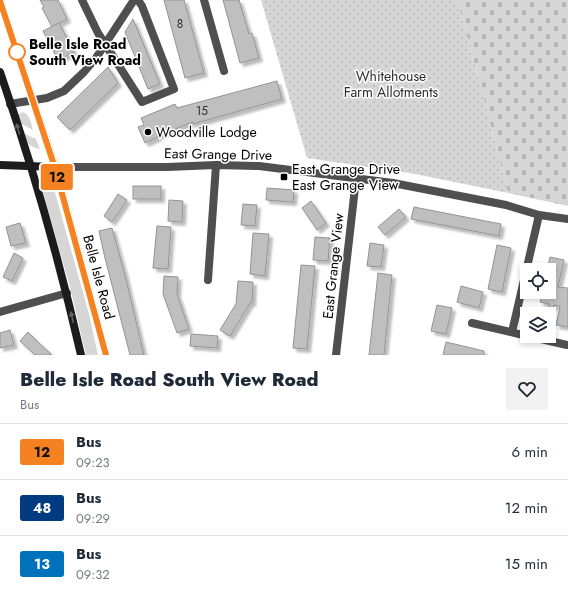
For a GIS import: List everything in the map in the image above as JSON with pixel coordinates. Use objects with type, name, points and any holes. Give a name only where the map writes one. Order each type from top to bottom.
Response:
[{"type":"street","points":[[82,0],[98,33],[142,102],[174,89],[142,6],[138,0]]},
{"type":"street","points":[[10,104],[47,98],[64,91],[84,72],[106,45],[134,0]]},
{"type":"street","points":[[204,0],[224,71]]},
{"type":"street","name":"Belle Isle Road","points":[[0,1],[55,168],[106,355]]},
{"type":"street","points":[[0,72],[42,203],[81,355]]},
{"type":"street","points":[[0,165],[55,168]]},
{"type":"street","points":[[208,280],[216,165]]},
{"type":"street","name":"East Grange Drive","points":[[55,168],[216,165],[259,166],[300,170],[356,179],[394,183],[506,205],[539,215],[568,219]]},
{"type":"street","name":"East Grange View","points":[[336,355],[356,179]]},
{"type":"street","points":[[512,332],[539,215]]},
{"type":"street","points":[[0,312],[66,293]]},
{"type":"street","points":[[472,323],[520,334]]},
{"type":"street","points":[[556,342],[567,345]]},
{"type":"green space","name":"Whitehouse Farm Allotments","points":[[261,0],[457,0],[508,193],[415,174],[307,158]]},
{"type":"green space","points":[[457,0],[568,0],[568,206],[508,193]]},
{"type":"green space","points":[[22,112],[27,114],[33,130],[20,124],[18,115]]},
{"type":"green space","points":[[23,133],[36,139],[40,149],[28,144]]},
{"type":"green space","points":[[51,186],[54,189],[89,314],[98,355],[86,355],[70,287],[43,192],[43,189]]},
{"type":"building","points":[[40,0],[58,0],[67,19],[52,27],[42,8],[44,7]]},
{"type":"building","points":[[164,0],[184,0],[204,73],[185,78]]},
{"type":"building","points":[[223,0],[239,0],[249,34],[252,33],[259,58],[240,63]]},
{"type":"building","points":[[133,19],[160,84],[148,89],[125,32]]},
{"type":"building","points":[[59,23],[74,52],[58,60],[43,31]]},
{"type":"building","points":[[108,67],[118,83],[70,130],[57,117]]},
{"type":"building","points":[[277,81],[282,99],[193,124],[193,122],[157,136],[158,137],[145,143],[138,127],[144,125],[141,118],[175,104],[177,108]]},
{"type":"building","points":[[133,186],[161,186],[161,199],[133,199]]},
{"type":"building","points":[[267,188],[294,190],[293,202],[266,200]]},
{"type":"building","points":[[118,194],[127,200],[112,222],[104,216]]},
{"type":"building","points":[[169,200],[183,201],[182,222],[168,221]]},
{"type":"building","points":[[311,201],[326,223],[317,230],[302,208]]},
{"type":"building","points":[[243,204],[257,205],[255,226],[241,225]]},
{"type":"building","points":[[414,207],[501,224],[499,236],[411,219]]},
{"type":"building","points":[[399,209],[406,217],[385,235],[378,227]]},
{"type":"building","points":[[20,223],[26,243],[11,246],[6,227]]},
{"type":"building","points":[[157,226],[171,227],[168,269],[153,268]]},
{"type":"building","points":[[112,228],[144,355],[130,355],[105,258],[99,231]]},
{"type":"building","points":[[253,233],[269,234],[265,276],[250,274]]},
{"type":"building","points":[[315,237],[330,238],[328,261],[313,260]]},
{"type":"building","points":[[370,243],[384,245],[381,267],[367,266]]},
{"type":"building","points":[[497,245],[511,248],[502,292],[488,289]]},
{"type":"building","points":[[14,253],[23,258],[12,281],[3,277]]},
{"type":"building","points":[[550,257],[564,260],[558,287],[568,288],[568,327],[556,325],[560,306],[554,305],[553,307],[549,307],[549,304],[540,302],[541,299],[556,299],[556,263],[549,263]]},
{"type":"building","points":[[301,265],[315,266],[307,349],[293,348]]},
{"type":"building","points":[[378,273],[392,275],[384,355],[369,355]]},
{"type":"building","points":[[164,276],[178,277],[177,294],[189,329],[177,333],[163,294]]},
{"type":"building","points":[[238,281],[253,282],[252,303],[250,303],[230,336],[220,330],[236,304]]},
{"type":"building","points":[[461,286],[483,292],[479,308],[457,302]]},
{"type":"building","points":[[437,305],[452,308],[446,334],[431,331]]},
{"type":"building","points":[[10,330],[14,345],[0,348],[0,333]]},
{"type":"building","points":[[28,332],[52,355],[35,355],[20,341]]},
{"type":"building","points":[[191,334],[218,336],[217,348],[190,346]]},
{"type":"building","points":[[446,342],[484,351],[484,355],[443,355]]},
{"type":"bus line","name":"12","points":[[0,1],[55,168],[106,355]]},
{"type":"place","name":"Belle Isle Road South View Road","points":[[17,52]]},
{"type":"place","name":"Woodville Lodge","points":[[148,132]]},
{"type":"place","name":"East Grange Drive East Grange View","points":[[284,177]]}]
